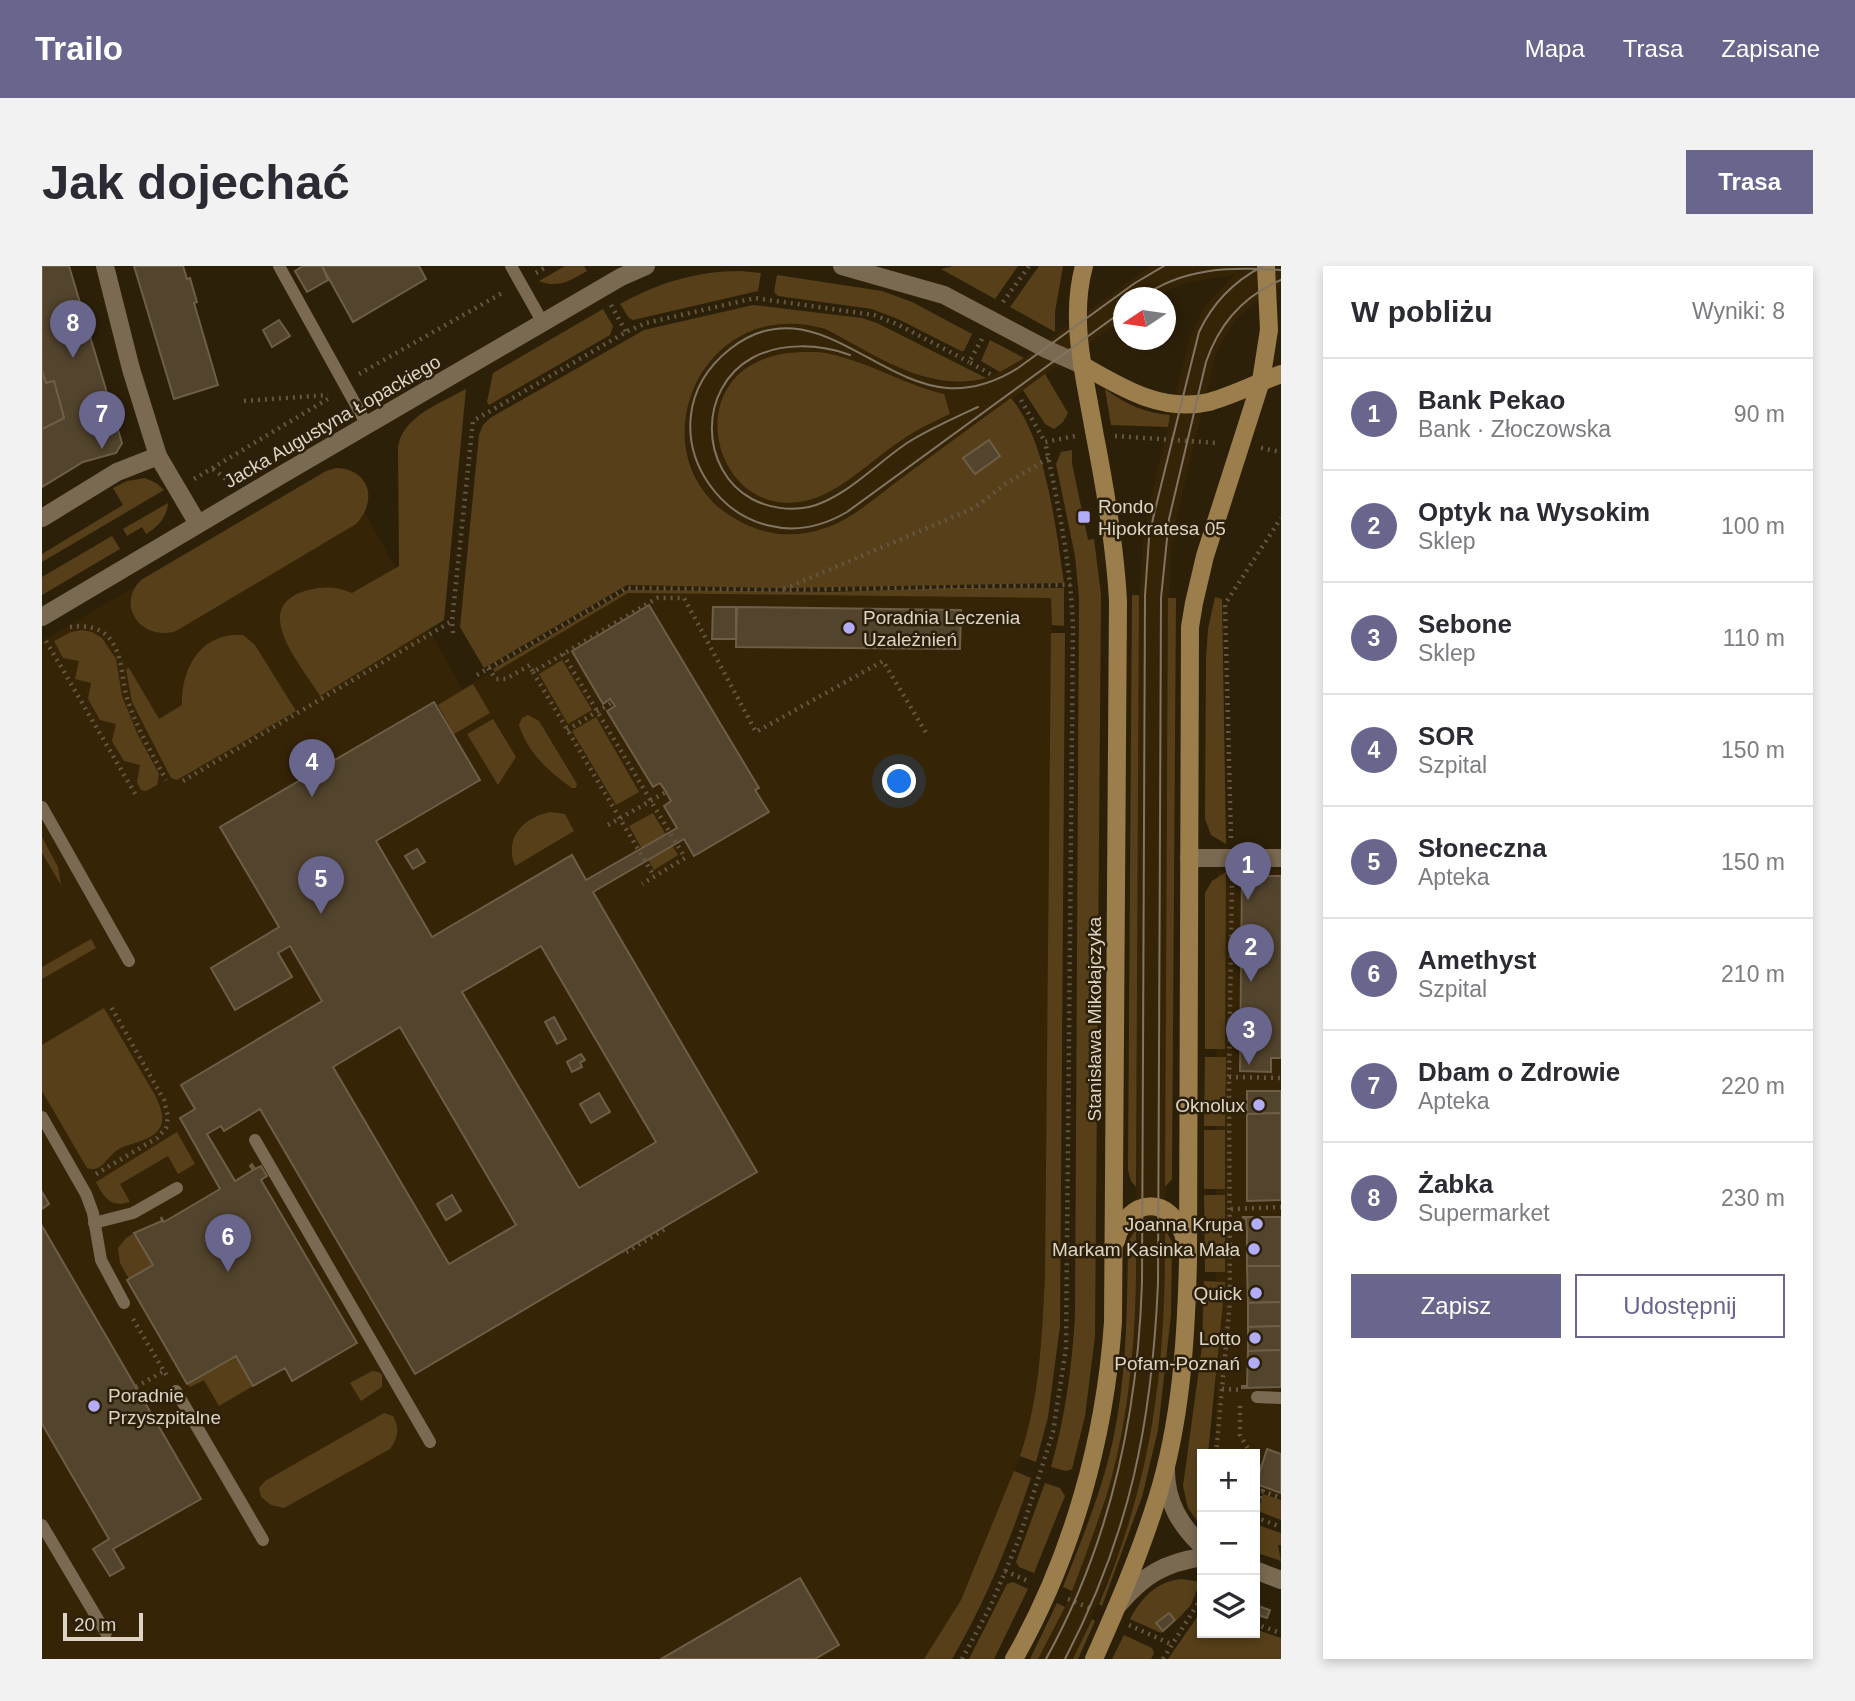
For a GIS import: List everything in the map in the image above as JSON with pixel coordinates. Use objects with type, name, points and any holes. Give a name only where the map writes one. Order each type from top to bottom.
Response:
[{"type":"street","points":[[105,266],[127,356],[158,456],[198,524]]},
{"type":"street","name":"Jacka Augustyna Łopackiego","points":[[42,617],[621,277],[646,266]]},
{"type":"street","name":"Stanisława Mikołajczyka","points":[[1014,1659],[1048,1590],[1071,1527],[1096,1448],[1110,1362],[1114,1256],[1118,601],[1115,555],[1082,365],[1078,311],[1084,266]]},
{"type":"street","points":[[1094,1659],[1109,1610],[1157,1500],[1183,1364],[1188,1261],[1189,651],[1194,603],[1205,556],[1261,381],[1269,321],[1266,266]]},
{"type":"street","points":[[854,267],[944,295],[1141,396],[1180,405],[1211,401],[1281,374]]},
{"type":"street","points":[[42,518],[117,472],[158,456]]},
{"type":"street","points":[[1189,858],[1281,858]]},
{"type":"street","points":[[1114,1256],[1118,1235],[1126,1220],[1136,1211],[1153,1207],[1169,1212],[1179,1223],[1188,1261]]},
{"type":"street","points":[[1166,1464],[1168,1491],[1176,1514],[1197,1540]]},
{"type":"street","points":[[1109,1610],[1148,1575],[1174,1563],[1197,1558]]},
{"type":"street","points":[[1260,1572],[1281,1580]]},
{"type":"lane","points":[[279,266],[367,425]]},
{"type":"lane","points":[[510,266],[543,323]]},
{"type":"lane","points":[[42,807],[129,961]]},
{"type":"lane","points":[[42,1117],[90,1203],[101,1260],[124,1303]]},
{"type":"lane","points":[[255,1140],[429,1442]]},
{"type":"lane","points":[[94,1223],[133,1213],[177,1188]]},
{"type":"lane","points":[[176,1391],[263,1540]]},
{"type":"lane","points":[[1257,1397],[1281,1398]]},
{"type":"lane","points":[[42,1525],[106,1633]]},
{"type":"path","points":[[532,275],[548,266]]},
{"type":"path","points":[[1003,303],[1029,266]]},
{"type":"path","points":[[349,380],[507,290]]},
{"type":"path","points":[[453,633],[452,621],[473,421],[626,332],[646,323],[755,298],[874,315],[897,324],[992,375]]},
{"type":"path","points":[[611,304],[626,332]]},
{"type":"path","points":[[969,362],[984,335]]},
{"type":"path","points":[[244,401],[336,394]]},
{"type":"path","points":[[336,394],[340,403]]},
{"type":"path","points":[[188,483],[336,394]]},
{"type":"path","points":[[962,1659],[990,1607],[1019,1539],[1053,1432],[1068,1333],[1073,629],[1071,585],[1064,534],[1045,442],[1021,401]]},
{"type":"path","points":[[1045,442],[1076,435]]},
{"type":"path","points":[[1112,436],[1221,443]]},
{"type":"path","points":[[1259,448],[1281,452]]},
{"type":"path","points":[[782,590],[974,508],[1007,483],[1048,458]]},
{"type":"path","points":[[213,468],[227,480],[236,474]]},
{"type":"path","points":[[1217,1449],[1227,1336],[1231,1209],[1229,1077],[1232,858],[1225,604],[1281,518]]},
{"type":"path","points":[[477,675],[628,587],[782,590],[1071,585]]},
{"type":"path","points":[[533,672],[657,598],[684,598],[756,732],[883,661],[929,736]]},
{"type":"path","points":[[183,781],[452,621]]},
{"type":"path","points":[[64,630],[75,626],[88,627],[110,639],[120,658],[126,695],[134,717],[166,780]]},
{"type":"path","points":[[46,640],[137,797]]},
{"type":"path","points":[[564,654],[685,858],[642,884]]},
{"type":"path","points":[[488,668],[499,680],[506,679],[530,665],[654,876]]},
{"type":"path","points":[[567,730],[612,702]]},
{"type":"path","points":[[608,825],[666,792]]},
{"type":"path","points":[[80,1184],[157,1138],[167,1123],[168,1111],[164,1100],[110,1005]]},
{"type":"path","points":[[1229,1077],[1281,1078]]},
{"type":"path","points":[[1231,1209],[1281,1207]]},
{"type":"path","points":[[622,1251],[623,1254],[665,1229]]},
{"type":"path","points":[[124,1303],[176,1391]]},
{"type":"path","points":[[1210,1335],[1227,1336]]},
{"type":"path","points":[[135,1387],[164,1371]]},
{"type":"path","points":[[1223,1389],[1241,1390],[1240,1435],[1248,1449]]},
{"type":"path","points":[[1260,1497],[1263,1489],[1281,1498]]},
{"type":"path","points":[[1260,1519],[1281,1527]]},
{"type":"path","points":[[1005,1571],[1034,1583]]},
{"type":"path","points":[[1060,1595],[1109,1610]]},
{"type":"path","points":[[1163,1659],[1197,1611]]},
{"type":"path","points":[[1125,1624],[1173,1645]]},
{"type":"path","points":[[1260,1626],[1281,1633]]},
{"type":"shaded area","points":[[565,266],[584,266],[587,271],[558,284],[539,281]]},
{"type":"shaded area","points":[[954,266],[1018,266],[995,299],[941,269]]},
{"type":"shaded area","points":[[1039,266],[1063,266],[1055,312],[1055,332],[1010,307]]},
{"type":"shaded area","points":[[1150,266],[1281,266],[1281,287],[1257,300],[1237,319],[1216,354],[1174,528],[1170,558],[1165,1294],[1160,1377],[1152,1432],[1139,1492],[1122,1545],[1073,1659],[1038,1659],[1065,1607],[1095,1531],[1115,1463],[1130,1372],[1136,1269],[1139,609],[1143,541],[1189,339],[1206,304],[1234,275],[1189,282],[1176,287],[1121,287]]},
{"type":"shaded area","points":[[708,273],[761,273],[758,291],[633,320],[620,304],[678,280]]},
{"type":"shaded area","points":[[777,275],[882,291],[912,302],[972,334],[964,351],[961,351],[872,309],[778,296],[774,292]]},
{"type":"shaded area","points":[[1113,293],[1113,326],[847,518],[823,529],[797,534],[768,533],[752,528],[726,513],[706,494],[688,456],[684,427],[689,398],[708,363],[737,337],[768,325],[788,323],[817,327],[924,378],[951,383],[970,382],[1000,372],[1024,358]]},
{"type":"shaded area","points":[[753,305],[862,318],[986,378],[964,382],[923,376],[883,360],[825,329],[780,324],[742,335],[712,359],[693,391],[685,427],[690,464],[709,497],[743,523],[773,533],[815,531],[834,525],[860,510],[1011,398],[1023,416],[1041,460],[1053,512],[1064,583],[781,588],[627,585],[484,668],[460,627],[479,435],[483,425],[490,418],[644,330]],"holes":[[[989,440],[1000,456],[974,474],[963,458]]]},
{"type":"shaded area","points":[[603,309],[613,326],[610,335],[489,405],[487,402],[493,373]]},
{"type":"shaded area","points":[[990,340],[1024,358],[1000,372],[981,361]]},
{"type":"shaded area","points":[[818,352],[866,365],[944,394],[950,414],[905,438],[856,475],[821,496],[809,500],[777,502],[751,492],[732,472],[720,448],[718,420],[724,394],[741,372],[770,357],[787,353]]},
{"type":"shaded area","points":[[1045,374],[1068,413],[1063,422],[1054,429],[1045,424],[1023,390]]},
{"type":"shaded area","points":[[466,389],[444,620],[320,696],[285,639],[280,624],[281,610],[289,599],[305,591],[328,587],[352,593],[399,566],[398,448],[401,437],[407,427],[424,412]]},
{"type":"shaded area","points":[[1105,389],[1136,407],[1170,415],[1168,427],[1111,425]]},
{"type":"shaded area","points":[[1072,450],[1072,463],[1088,540],[1094,539],[1101,594],[1095,1336],[1085,1416],[1072,1469],[1066,1471],[1051,1467],[1067,1392],[1075,1316],[1079,598],[1075,556],[1056,464],[1061,452]]},
{"type":"shaded area","points":[[340,467],[462,689],[628,593],[1052,598],[1042,1342],[1033,1412],[1018,1463],[961,1600],[924,1659],[42,1659],[42,641]]},
{"type":"shaded area","points":[[336,468],[357,474],[367,488],[367,506],[356,524],[176,631],[153,631],[143,627],[136,619],[131,600],[141,580],[326,471]]},
{"type":"shaded area","points":[[145,478],[164,490],[42,562],[42,554],[123,505],[113,488],[127,481]]},
{"type":"shaded area","points":[[168,503],[164,517],[154,528],[146,534],[142,527],[127,536],[123,529]]},
{"type":"shaded area","points":[[112,536],[120,549],[42,595],[42,577]]},
{"type":"shaded area","points":[[1064,588],[1064,626],[1052,625],[1051,598],[628,593],[495,672],[493,669],[628,590],[830,592]]},
{"type":"shaded area","points":[[1132,595],[1139,595],[1136,1187],[1128,1170]]},
{"type":"shaded area","points":[[1215,597],[1222,599],[1226,844],[1211,835],[1205,819],[1206,659],[1208,629]]},
{"type":"shaded area","points":[[1168,598],[1176,598],[1172,1179],[1165,1187]]},
{"type":"shaded area","points":[[82,630],[102,638],[116,659],[122,696],[137,733],[159,774],[157,785],[146,791],[141,790],[137,782],[140,765],[124,761],[112,741],[116,724],[100,720],[88,699],[91,683],[75,679],[79,661],[63,658],[54,641],[71,632]]},
{"type":"shaded area","points":[[1051,633],[1065,633],[1060,1326],[1048,1417],[1036,1462],[1020,1456],[1036,1389],[1045,1275]]},
{"type":"shaded area","points":[[232,635],[243,635],[255,645],[296,711],[177,780],[171,778],[132,702],[126,669],[129,668],[159,719],[182,705],[188,669],[201,650],[209,643]]},
{"type":"shaded area","points":[[562,660],[592,710],[568,724],[539,674]]},
{"type":"shaded area","points":[[473,684],[490,713],[454,734],[438,705]]},
{"type":"shaded area","points":[[528,715],[539,721],[577,784],[576,788],[572,788],[547,768],[528,744],[519,725],[522,718]]},
{"type":"shaded area","points":[[596,717],[639,792],[616,805],[572,731]]},
{"type":"shaded area","points":[[493,719],[516,757],[498,785],[467,734]]},
{"type":"shaded area","points":[[550,812],[565,814],[574,831],[515,866],[512,846],[518,830],[532,819]]},
{"type":"shaded area","points":[[653,813],[678,855],[654,870],[629,826]]},
{"type":"shaded area","points":[[42,837],[58,867],[61,885],[42,853]]},
{"type":"shaded area","points":[[1281,870],[1281,1498],[1260,1490],[1260,1449],[1216,1449],[1217,871]]},
{"type":"shaded area","points":[[1226,872],[1225,1049],[1205,1049],[1205,893],[1212,881]]},
{"type":"shaded area","points":[[91,939],[96,948],[42,979],[42,967]]},
{"type":"shaded area","points":[[104,1008],[156,1097],[162,1121],[152,1136],[119,1149],[96,1169],[92,1169],[87,1168],[42,1091],[42,1045]]},
{"type":"shaded area","points":[[1205,1057],[1226,1057],[1225,1126],[1204,1126]]},
{"type":"shaded area","points":[[1204,1130],[1225,1130],[1225,1189],[1204,1189]]},
{"type":"shaded area","points":[[177,1132],[195,1164],[178,1174],[168,1156],[120,1184],[130,1202],[113,1203],[105,1197],[96,1182]]},
{"type":"shaded area","points":[[1204,1195],[1225,1195],[1225,1272],[1205,1272]]},
{"type":"shaded area","points":[[1136,1229],[1134,1324],[1124,1418],[1107,1494],[1072,1591],[1063,1587],[1097,1496],[1118,1415],[1125,1341],[1128,1242]]},
{"type":"shaded area","points":[[1165,1229],[1172,1242],[1171,1315],[1158,1430],[1142,1497],[1102,1606],[1099,1604],[1132,1511],[1153,1421],[1163,1328]]},
{"type":"shaded area","points":[[134,1233],[153,1265],[129,1279],[120,1263],[118,1248]]},
{"type":"shaded area","points":[[1204,1281],[1225,1282],[1208,1449],[1197,1449],[1197,1521],[1188,1508],[1183,1486],[1202,1347]]},
{"type":"shaded area","points":[[236,1356],[253,1386],[219,1406],[204,1380],[190,1387],[187,1384]]},
{"type":"shaded area","points":[[372,1371],[382,1375],[382,1387],[361,1401],[350,1383]]},
{"type":"shaded area","points":[[384,1413],[393,1416],[397,1425],[395,1441],[390,1449],[284,1508],[271,1505],[261,1497],[259,1488],[265,1481]]},
{"type":"shaded area","points":[[1014,1471],[1031,1478],[1006,1548],[986,1593],[952,1659],[924,1659],[961,1600]]},
{"type":"shaded area","points":[[1045,1483],[1060,1488],[1065,1496],[1034,1573],[1019,1567],[1016,1562]]},
{"type":"shaded area","points":[[1263,1494],[1281,1500],[1281,1520],[1260,1512]]},
{"type":"shaded area","points":[[1260,1526],[1281,1533],[1281,1545],[1278,1545],[1281,1561],[1260,1554]]},
{"type":"shaded area","points":[[1173,1580],[1197,1582],[1191,1605],[1177,1620],[1169,1613],[1157,1623],[1163,1631],[1161,1633],[1130,1619],[1151,1592]]},
{"type":"shaded area","points":[[1013,1582],[1028,1589],[994,1659],[969,1659],[1007,1584]]},
{"type":"shaded area","points":[[1057,1603],[1065,1607],[1038,1659],[1030,1659]]},
{"type":"shaded area","points":[[1197,1617],[1197,1638],[1260,1638],[1260,1631],[1281,1638],[1281,1659],[1168,1659]]},
{"type":"shaded area","points":[[1092,1619],[1095,1621],[1078,1659],[1073,1659]]},
{"type":"shaded area","points":[[1124,1635],[1152,1648],[1154,1653],[1151,1659],[1112,1659]]},
{"type":"building","points":[[42,266],[69,266],[122,443],[116,453],[83,462],[42,487],[42,429],[64,418],[54,381],[46,383],[42,371]]},
{"type":"building","points":[[134,266],[183,266],[187,279],[190,278],[197,302],[194,303],[218,385],[174,399]]},
{"type":"building","points":[[303,266],[322,266],[328,280],[307,292],[295,271]]},
{"type":"building","points":[[322,266],[419,266],[426,279],[353,322]]},
{"type":"building","points":[[279,320],[290,336],[272,347],[263,330]]},
{"type":"building","points":[[42,371],[46,383],[54,381],[64,418],[42,429]]},
{"type":"building","points":[[989,440],[1000,456],[975,474],[963,458]]},
{"type":"building","points":[[649,605],[759,788],[755,790],[769,812],[694,856],[684,839],[593,892],[757,1172],[415,1374],[260,1109],[224,1131],[221,1126],[207,1134],[235,1181],[253,1170],[250,1166],[252,1164],[255,1169],[261,1166],[267,1176],[261,1180],[357,1343],[292,1381],[285,1368],[253,1386],[236,1356],[187,1384],[127,1280],[153,1265],[134,1233],[162,1221],[161,1217],[164,1222],[220,1189],[180,1118],[195,1109],[181,1085],[322,1001],[290,946],[278,953],[292,977],[235,1010],[211,968],[279,927],[220,827],[434,702],[480,780],[376,841],[432,937],[572,855],[586,880],[677,828],[664,806],[671,801],[666,792],[660,783],[653,787],[607,711],[615,706],[610,699],[603,704],[572,651]],"holes":[[[541,946],[656,1142],[579,1188],[462,992]],[[400,1027],[516,1225],[449,1264],[333,1067]]]},
{"type":"building","points":[[713,607],[736,607],[736,639],[712,639]]},
{"type":"building","name":"Poradnia Leczenia Uzależnień","points":[[737,607],[961,610],[960,649],[736,647]]},
{"type":"building","points":[[417,849],[425,862],[413,869],[405,856]]},
{"type":"building","points":[[1242,876],[1281,876],[1281,1058],[1271,1058],[1271,1072],[1240,1071]]},
{"type":"building","points":[[554,1017],[566,1039],[557,1044],[545,1022]]},
{"type":"building","points":[[581,1054],[585,1060],[580,1063],[582,1067],[572,1072],[567,1062]]},
{"type":"building","points":[[1247,1091],[1281,1091],[1281,1113],[1247,1114]]},
{"type":"building","points":[[599,1093],[610,1112],[591,1123],[580,1104]]},
{"type":"building","points":[[1281,1113],[1281,1200],[1247,1201],[1247,1114]]},
{"type":"building","points":[[42,1192],[49,1204],[42,1209]]},
{"type":"building","points":[[452,1195],[461,1211],[446,1220],[437,1204]]},
{"type":"building","points":[[1242,1217],[1281,1217],[1281,1266],[1247,1266],[1246,1219]]},
{"type":"building","name":"Poradnie Przyszpitalne","points":[[42,1226],[201,1499],[113,1549],[124,1568],[110,1576],[93,1549],[109,1539],[42,1424]]},
{"type":"building","points":[[1247,1266],[1281,1266],[1281,1302],[1248,1303]]},
{"type":"building","points":[[1281,1302],[1281,1326],[1248,1327],[1248,1303]]},
{"type":"building","points":[[1281,1326],[1281,1350],[1248,1351],[1248,1327]]},
{"type":"building","points":[[1281,1350],[1281,1387],[1242,1388],[1247,1386],[1248,1351]]},
{"type":"building","points":[[1267,1449],[1281,1454],[1281,1493],[1260,1485],[1260,1471]]},
{"type":"building","points":[[800,1578],[839,1645],[815,1659],[661,1659]]},
{"type":"building","points":[[1260,1607],[1270,1610],[1267,1618],[1260,1616]]},
{"type":"building","points":[[1169,1613],[1175,1620],[1163,1631],[1156,1623]]},
{"type":"tram line","points":[[1129,287],[1164,266]]},
{"type":"tram line","points":[[1046,1659],[1087,1570],[1117,1476],[1127,1429],[1139,1331],[1142,1282],[1145,596],[1149,538],[1199,332],[1225,293],[1263,266]]},
{"type":"tram line","points":[[1159,287],[1208,271],[1281,270]]},
{"type":"tram line","points":[[1065,1659],[1106,1567],[1134,1477],[1143,1431],[1155,1334],[1158,1283],[1161,598],[1169,519],[1211,348],[1225,324],[1244,303],[1281,280]]},
{"type":"tram line","points":[[1113,299],[1018,368],[993,381],[966,388],[947,388],[919,382],[814,333],[787,328],[759,333],[730,349],[702,381],[691,417],[694,452],[709,484],[735,510],[768,525],[806,527],[847,512],[1113,318]]},
{"type":"tram line","points":[[850,355],[813,347],[788,347],[763,353],[734,371],[714,408],[712,429],[714,450],[722,469],[735,486],[752,499],[772,507],[802,508],[822,503],[847,489],[915,438],[978,407]]},
{"type":"place","name":"Żabka","points":[[73,358]]},
{"type":"place","name":"Dbam o Zdrowie","points":[[102,449]]},
{"type":"place","name":"Rondo Hipokratesa 05","points":[[1084,517]]},
{"type":"place","name":"Poradnia Leczenia Uzależnień","points":[[849,628]]},
{"type":"place","name":"SOR","points":[[312,797]]},
{"type":"place","name":"Bank Pekao","points":[[1248,900]]},
{"type":"place","name":"Słoneczna","points":[[321,914]]},
{"type":"place","name":"Optyk na Wysokim","points":[[1251,982]]},
{"type":"place","name":"Sebone","points":[[1249,1065]]},
{"type":"place","name":"Oknolux","points":[[1259,1105]]},
{"type":"place","name":"Joanna Krupa","points":[[1257,1224]]},
{"type":"place","name":"Markam Kasinka Mała","points":[[1254,1249]]},
{"type":"place","name":"Amethyst","points":[[228,1272]]},
{"type":"place","name":"Quick","points":[[1256,1293]]},
{"type":"place","name":"Lotto","points":[[1255,1338]]},
{"type":"place","name":"Pofam-Poznań","points":[[1254,1363]]},
{"type":"place","name":"Poradnie Przyszpitalne","points":[[94,1406]]}]
